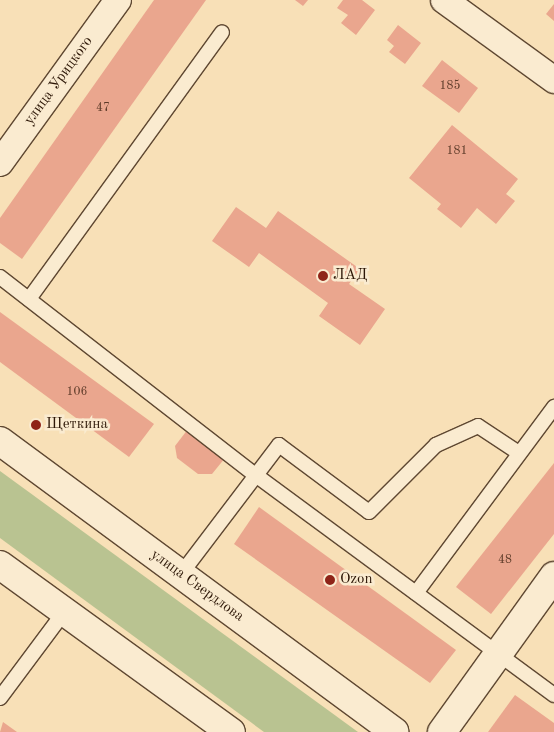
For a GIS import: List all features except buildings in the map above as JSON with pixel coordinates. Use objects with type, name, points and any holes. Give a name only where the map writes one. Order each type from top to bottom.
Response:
[{"type":"main road","name":"улица Свердлова","points":[[0,441],[394,732]]},
{"type":"main road","points":[[0,565],[231,732]]},
{"type":"main road","points":[[442,732],[554,576]]},
{"type":"street","name":"улица Урицкого","points":[[0,163],[118,0]]},
{"type":"street","points":[[444,0],[554,80]]},
{"type":"lane","points":[[29,299],[222,32]]},
{"type":"lane","points":[[0,277],[257,476],[497,655],[554,694]]},
{"type":"lane","points":[[416,593],[554,407]]},
{"type":"lane","points":[[181,574],[279,445],[369,512],[436,445],[478,426],[519,453]]},
{"type":"lane","points":[[0,698],[64,612]]},
{"type":"green space","points":[[0,471],[358,732],[264,732],[0,538]]},
{"type":"place","name":"ЛАД","points":[[323,276]]},
{"type":"place","name":"Щеткина","points":[[36,425]]},
{"type":"place","name":"Ozon","points":[[330,580]]}]
